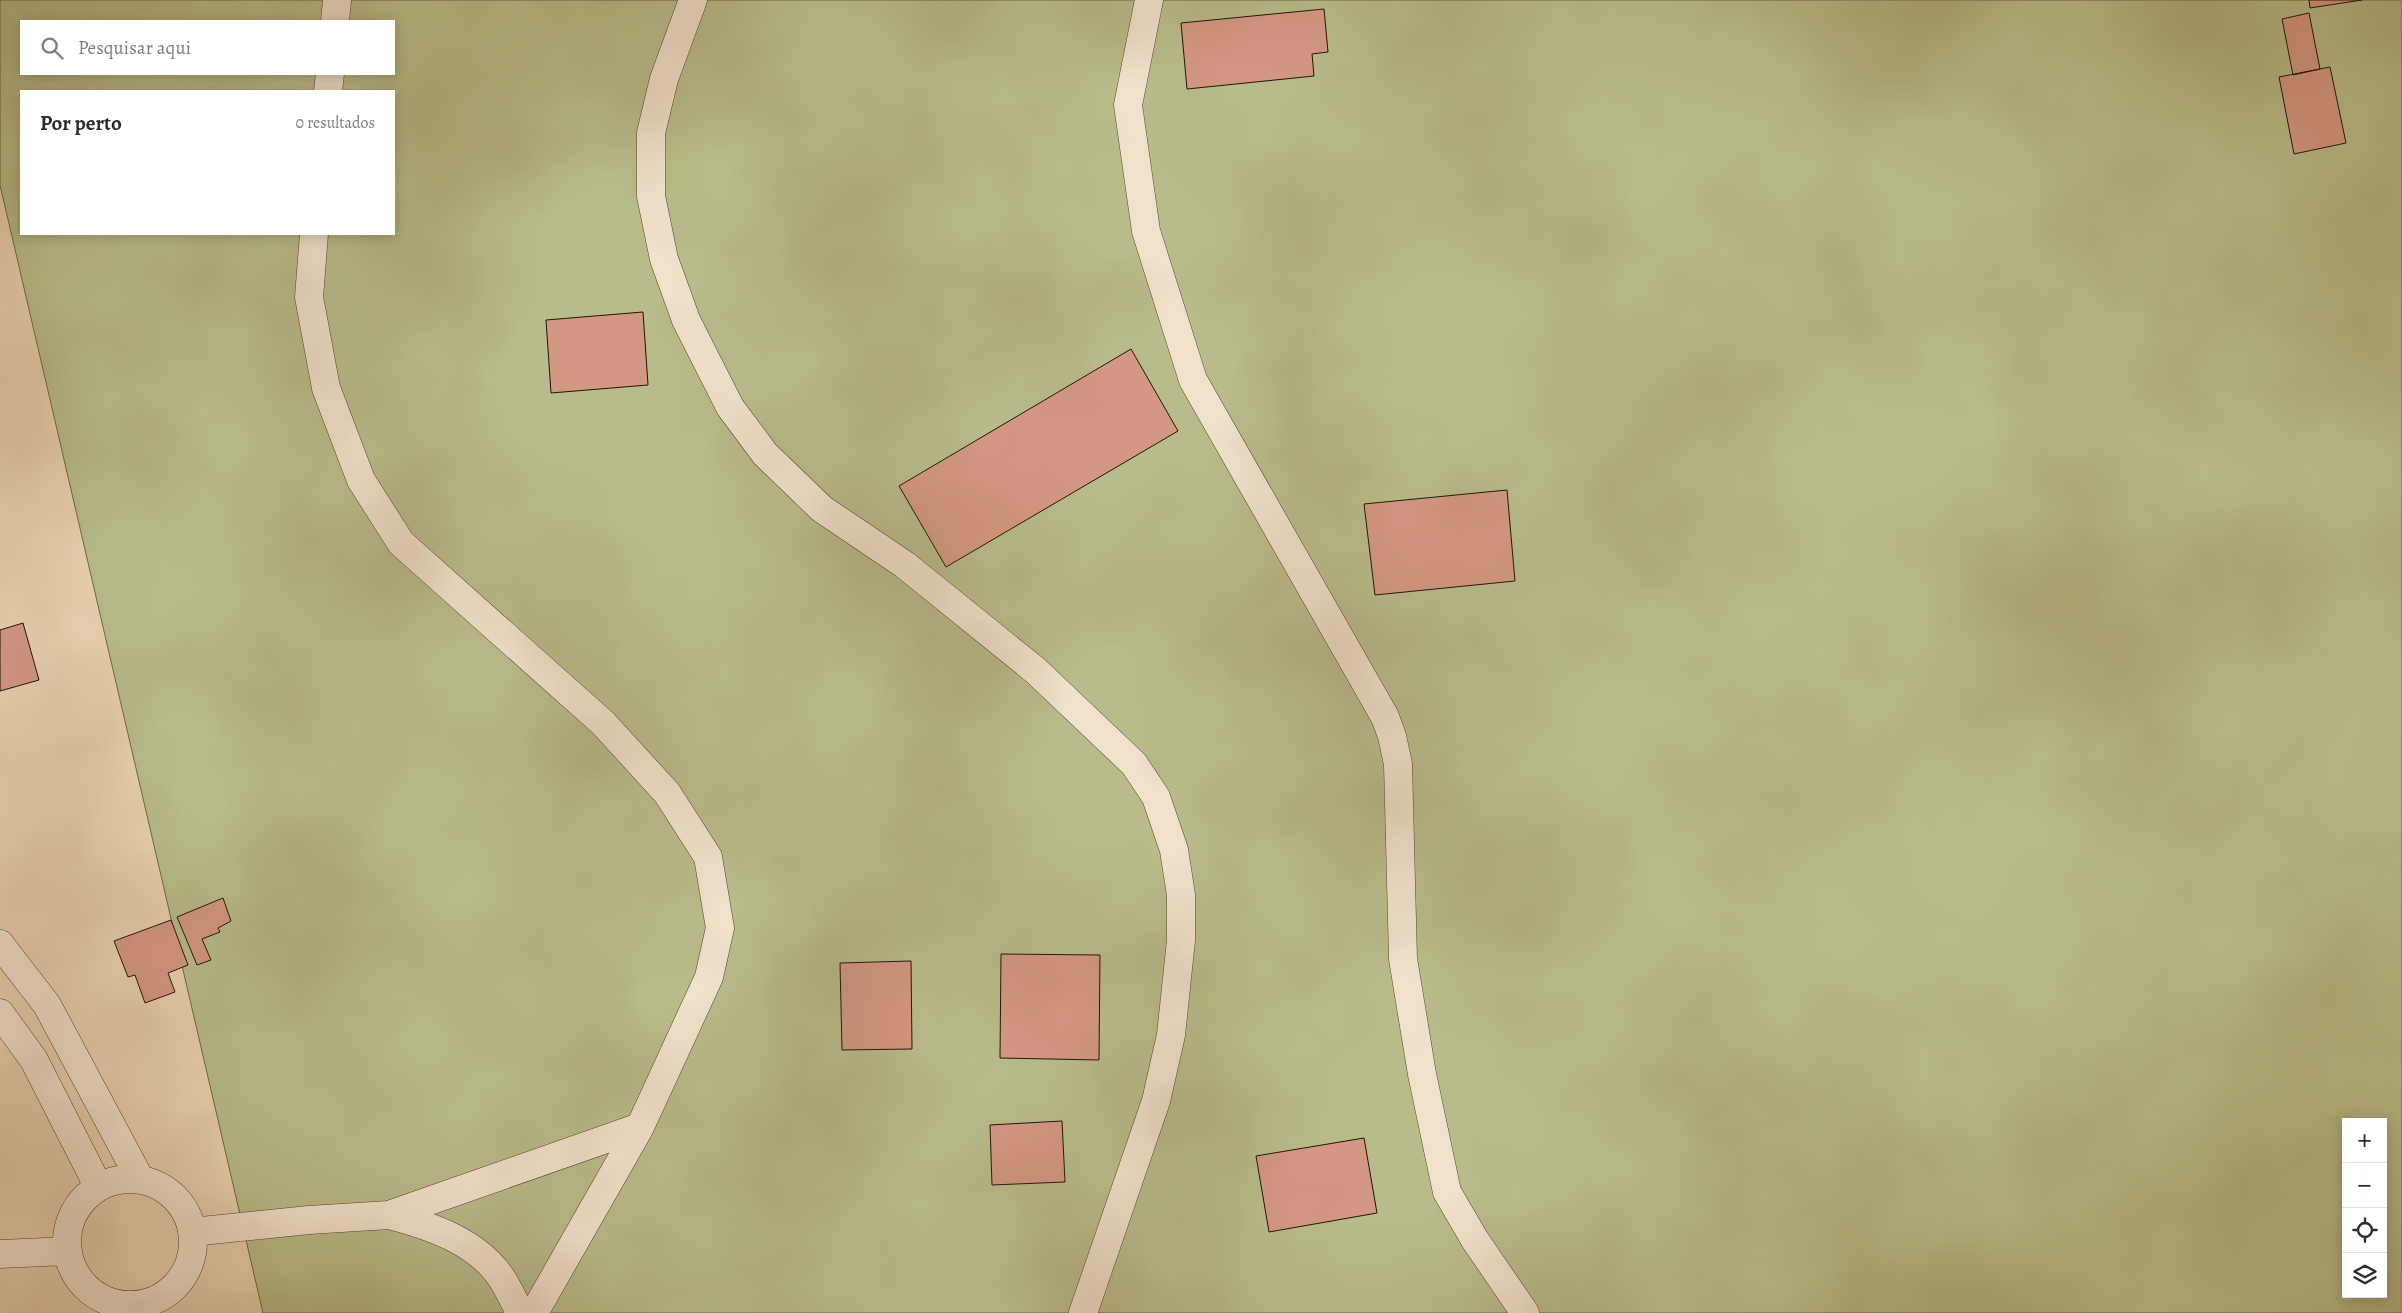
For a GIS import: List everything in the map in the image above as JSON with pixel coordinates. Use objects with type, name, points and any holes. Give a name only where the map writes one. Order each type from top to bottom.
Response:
[{"type":"street","points":[[335,20],[337,0]]},
{"type":"street","points":[[693,0],[664,79],[651,133],[652,196],[664,259],[683,311],[730,408],[765,454],[822,510],[905,565],[1035,670],[1134,764],[1156,797],[1174,850],[1181,895],[1181,940],[1171,1035],[1156,1101],[1083,1313]]},
{"type":"street","points":[[1149,0],[1128,105],[1146,231],[1193,380],[1385,717],[1392,736],[1398,764],[1404,959],[1422,1074],[1448,1192],[1475,1240],[1525,1313]]},
{"type":"street","points":[[328,90],[330,75]]},
{"type":"street","points":[[314,235],[309,298],[326,388],[361,480],[401,543],[603,724],[666,793],[708,857],[720,928],[709,977],[640,1127],[534,1313]]},
{"type":"street","points":[[0,944],[46,1006],[140,1179]]},
{"type":"street","points":[[0,1013],[34,1060],[98,1186]]},
{"type":"street","points":[[192,1232],[309,1220],[389,1215],[640,1127]]},
{"type":"street","points":[[140,1179],[159,1186],[174,1197],[186,1213],[192,1232],[192,1250],[187,1268],[178,1283],[164,1294],[131,1309],[112,1302],[82,1283],[73,1268],[68,1251],[68,1232],[73,1214],[84,1198],[98,1186],[119,1180],[140,1179]]},
{"type":"street","points":[[389,1215],[427,1225],[461,1242],[483,1258],[504,1280],[520,1313]]},
{"type":"street","points":[[0,1254],[68,1251]]},
{"type":"green space","points":[[0,0],[2402,0],[2402,1313],[263,1313],[0,185]]},
{"type":"building","points":[[2309,0],[2362,0],[2310,8]]},
{"type":"building","points":[[1324,9],[1328,52],[1312,54],[1314,76],[1187,89],[1181,23]]},
{"type":"building","points":[[2309,13],[2320,69],[2293,75],[2282,19]]},
{"type":"building","points":[[2330,67],[2346,143],[2294,154],[2279,77]]},
{"type":"building","points":[[643,312],[648,385],[551,393],[546,320]]},
{"type":"building","points":[[1131,349],[1178,431],[946,567],[899,486]]},
{"type":"building","points":[[1507,490],[1515,581],[1375,595],[1364,504]]},
{"type":"building","points":[[23,623],[39,680],[0,691],[0,630]]},
{"type":"building","points":[[223,898],[231,921],[218,928],[220,932],[202,939],[211,960],[197,965],[177,917]]},
{"type":"building","points":[[171,920],[188,965],[168,973],[175,992],[145,1003],[135,975],[128,977],[114,941]]},
{"type":"building","points":[[1001,954],[1100,955],[1099,1060],[1000,1058]]},
{"type":"building","points":[[911,961],[912,1049],[842,1050],[840,963]]},
{"type":"building","points":[[1062,1121],[1065,1182],[992,1185],[990,1125]]},
{"type":"building","points":[[1364,1138],[1377,1213],[1269,1232],[1256,1156]]}]
